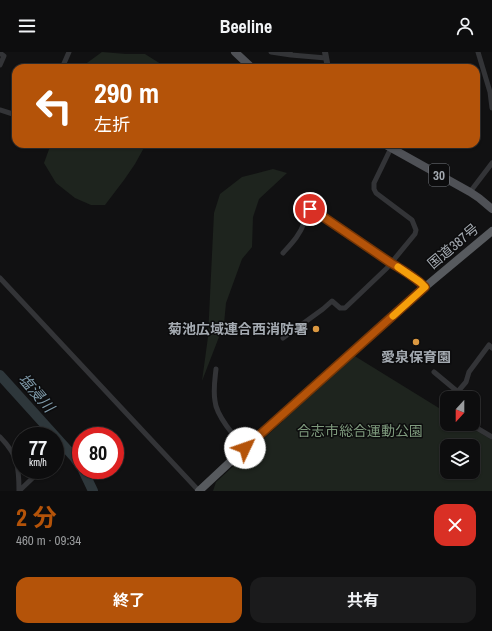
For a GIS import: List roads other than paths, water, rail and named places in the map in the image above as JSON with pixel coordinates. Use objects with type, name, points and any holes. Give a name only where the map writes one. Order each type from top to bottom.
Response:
[{"type":"highway","name":"国道387号","points":[[199,491],[425,287],[492,230]]},
{"type":"main road","points":[[235,52],[248,64]]},
{"type":"main road","name":"30","points":[[392,148],[470,192],[492,209]]},
{"type":"street","points":[[64,64],[69,52]]},
{"type":"street","points":[[271,52],[326,55]]},
{"type":"street","points":[[478,52],[491,91],[492,108]]},
{"type":"street","points":[[0,53],[4,56],[0,65]]},
{"type":"street","points":[[0,110],[12,114]]},
{"type":"street","points":[[283,338],[332,301],[340,308],[345,308],[391,263],[413,237],[416,230],[412,220],[376,193],[374,189],[374,184],[387,148]]},
{"type":"street","points":[[470,192],[492,163]]},
{"type":"street","points":[[283,253],[300,233],[304,224],[307,210],[310,209],[332,222],[420,282],[425,287]]},
{"type":"street","points":[[0,278],[199,491]]},
{"type":"street","points":[[435,371],[459,391],[466,382],[469,372],[488,345],[492,348]]},
{"type":"street","points":[[216,369],[214,401],[217,410],[245,448]]},
{"type":"street","points":[[480,430],[492,437]]},
{"type":"street","points":[[0,437],[13,451],[19,474],[19,491]]},
{"type":"street","points":[[19,491],[31,479]]},
{"type":"waterway","name":"塩浸川","points":[[0,375],[72,455]]},
{"type":"waterway","name":"塩浸川","points":[[87,479],[93,491]]},
{"type":"place","name":"菊池広域連合西消防署","points":[[316,329]]},
{"type":"place","name":"愛泉保育園","points":[[416,342]]},
{"type":"park label","name":"合志市総合運動公園","points":[[360,431]]}]
